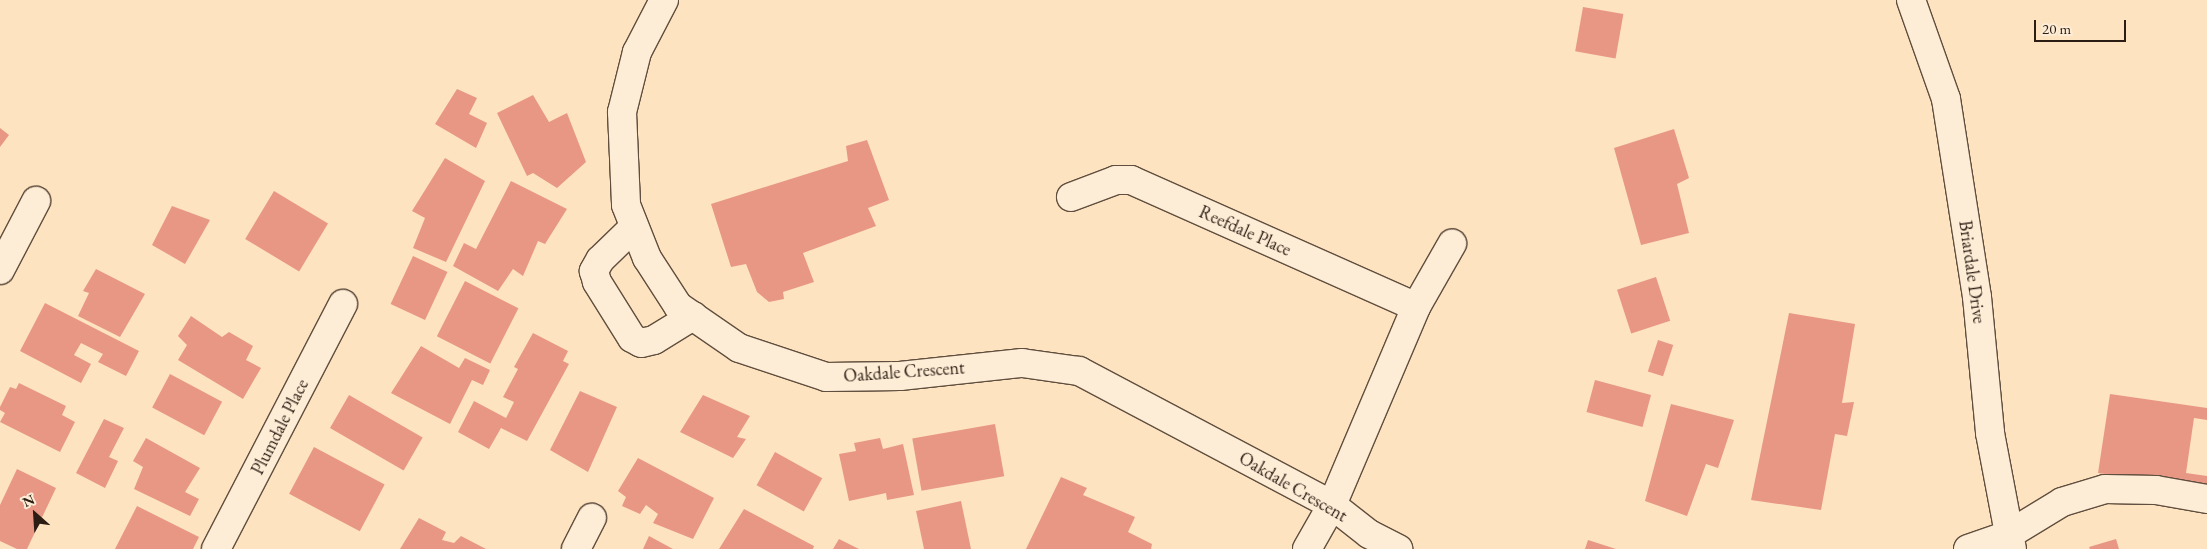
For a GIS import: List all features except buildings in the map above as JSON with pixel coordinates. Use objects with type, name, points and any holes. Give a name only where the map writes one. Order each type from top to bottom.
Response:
[{"type":"street","name":"Oakdale Crescent","points":[[664,0],[637,52],[622,112],[626,205],[647,258],[678,306],[739,348],[826,377],[900,376],[1022,363],[1079,371],[1332,505],[1369,534],[1398,549]]},
{"type":"street","name":"Briardale Drive","points":[[1911,0],[1946,99],[1977,297],[1990,433],[2010,542]]},
{"type":"street","name":"Reefdale Place","points":[[1071,197],[1116,180],[1131,180],[1416,307]]},
{"type":"street","points":[[0,270],[36,201]]},
{"type":"street","points":[[634,227],[600,260],[594,271],[597,282],[632,338],[641,343],[654,340],[693,316]]},
{"type":"street","points":[[1307,549],[1332,505],[1416,307],[1452,244]]},
{"type":"street","name":"Plumdale Place","points":[[216,549],[343,304]]},
{"type":"street","points":[[1968,549],[2010,542],[2062,502],[2104,488],[2156,490],[2207,499]]},
{"type":"street","points":[[576,549],[592,518]]}]
